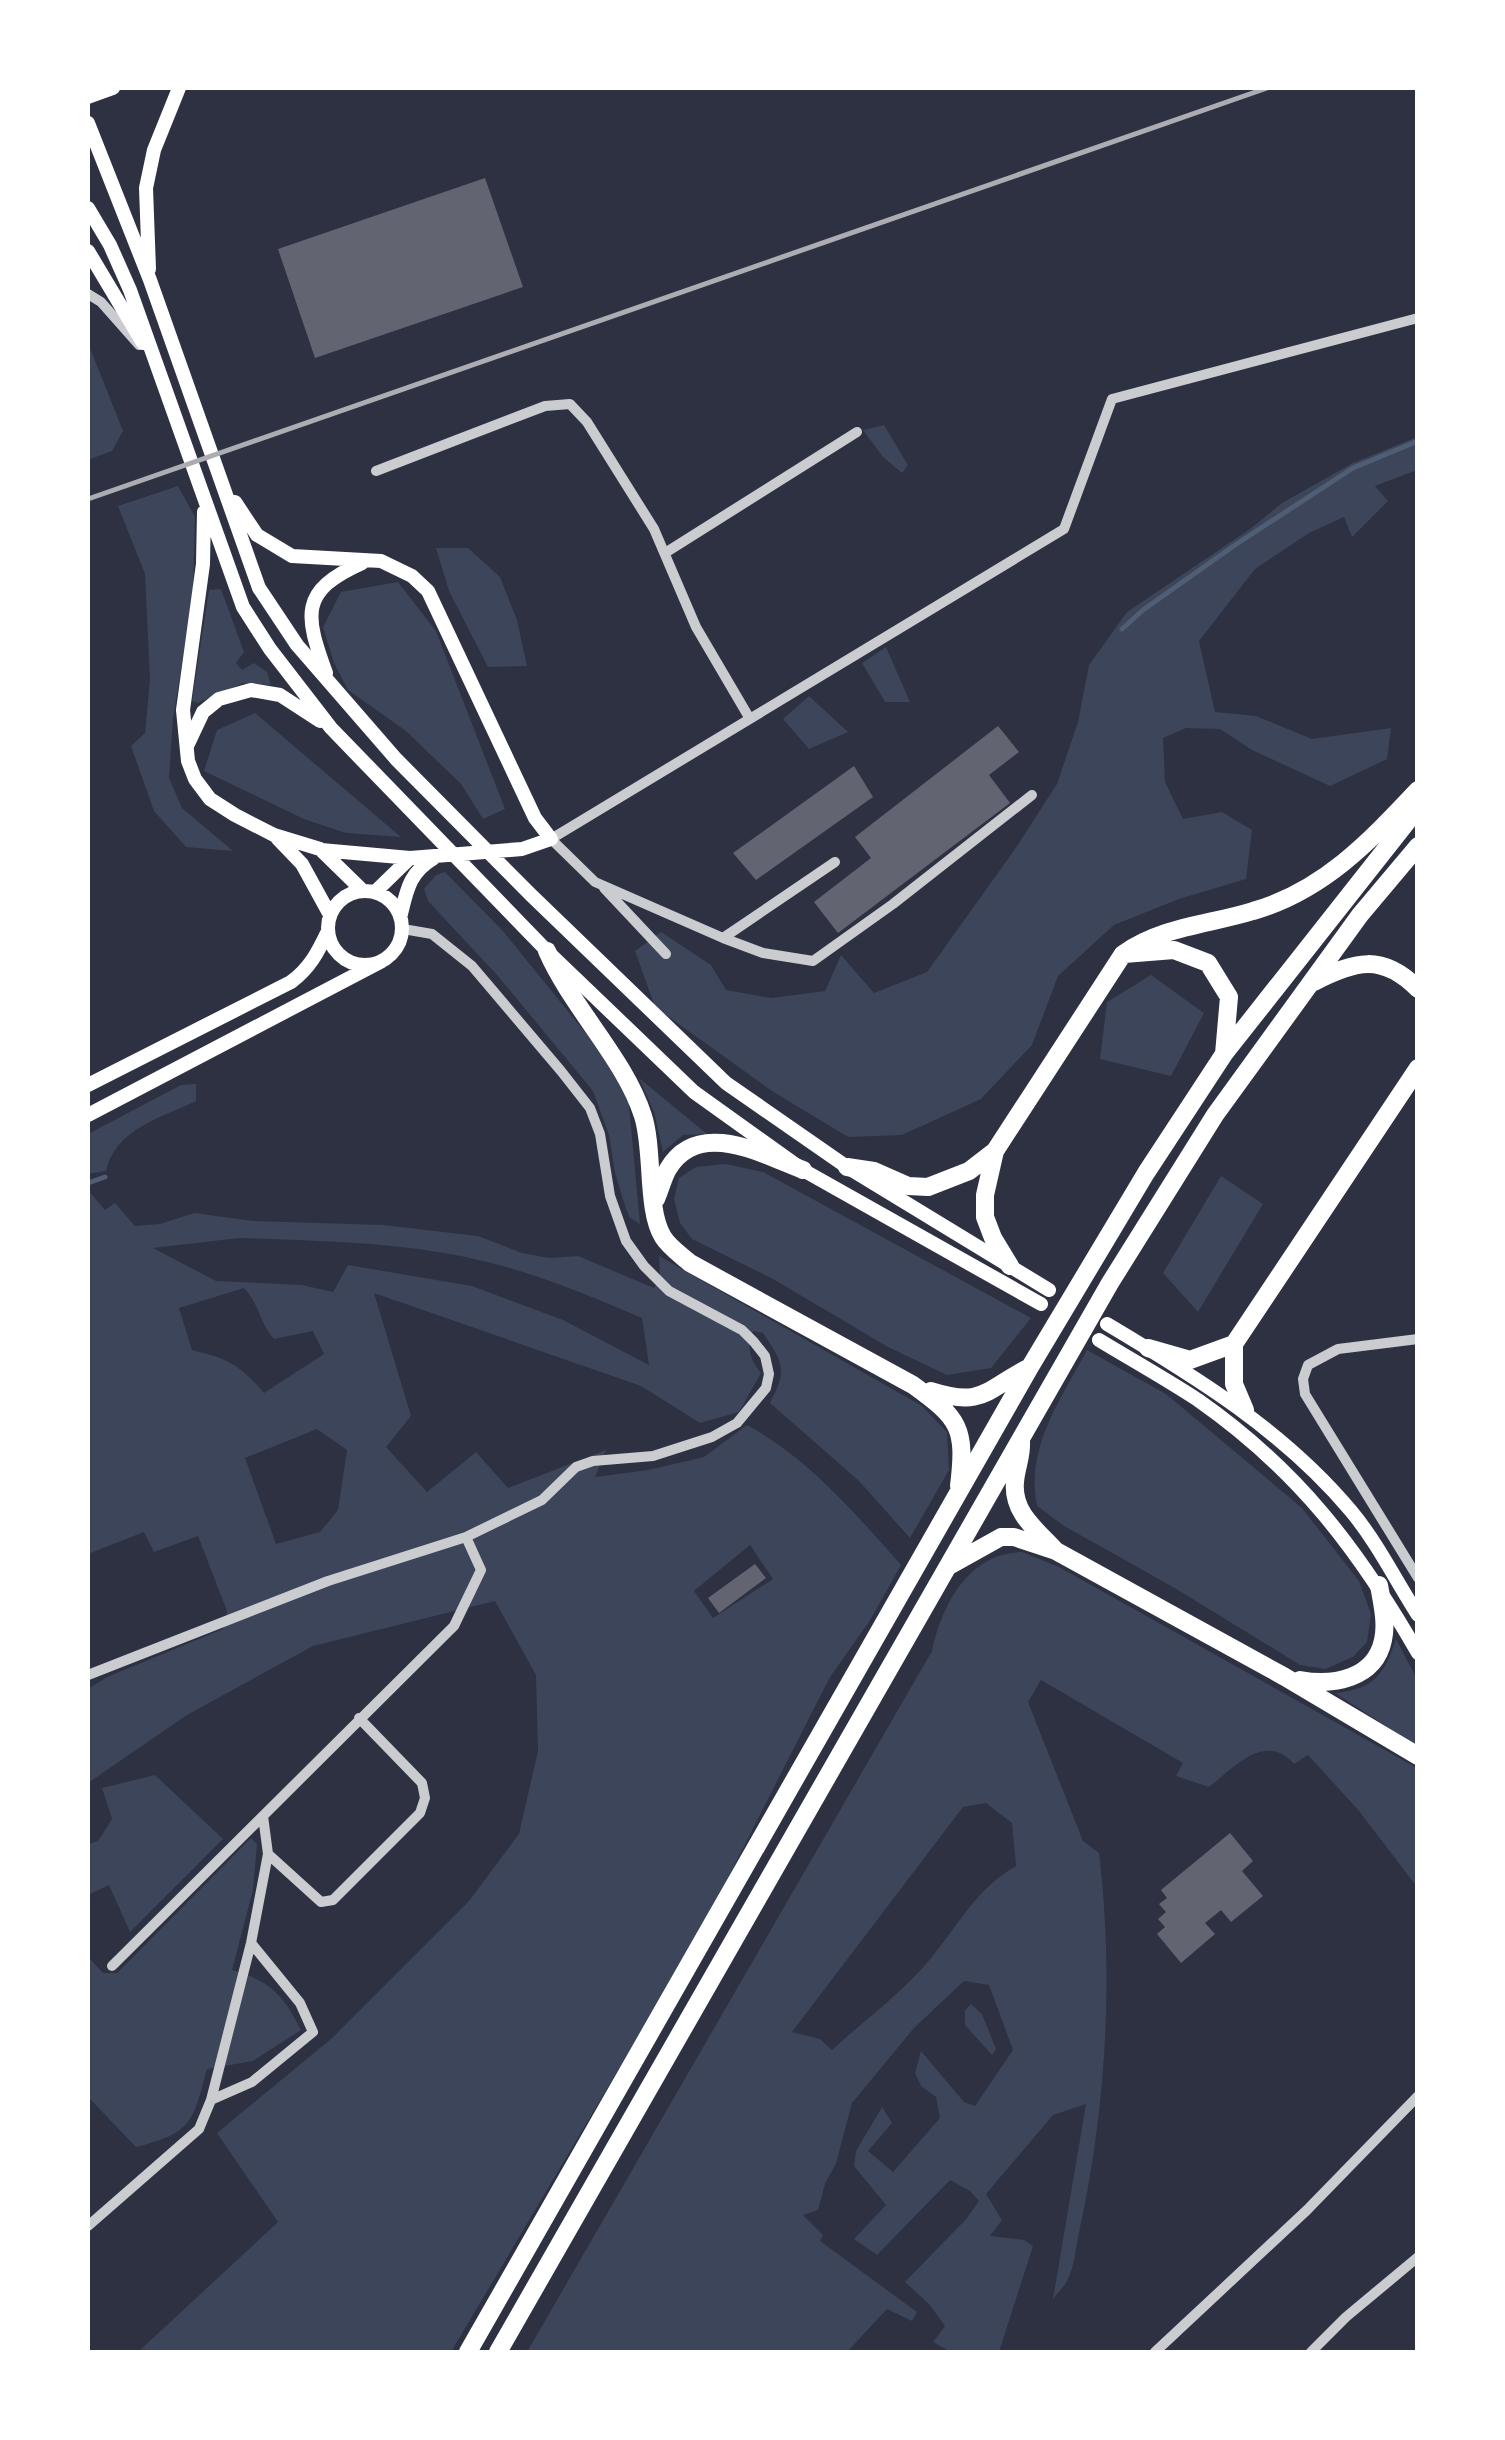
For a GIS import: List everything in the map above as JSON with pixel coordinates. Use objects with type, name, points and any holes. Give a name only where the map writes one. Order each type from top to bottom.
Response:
[{"type":"highway","points":[[846,1167],[874,1171],[908,1186],[928,1188],[969,1171],[995,1151],[1123,954],[1145,939],[1196,923],[1253,912],[1304,892],[1357,854],[1418,790]]},
{"type":"highway","points":[[468,2352],[1030,1366],[1146,1172],[1224,1054],[1418,808]]},
{"type":"highway","points":[[498,2352],[1110,1282],[1215,1115],[1360,915],[1418,846]]},
{"type":"highway","points":[[1123,954],[1174,950],[1208,963],[1229,997],[1224,1054]]},
{"type":"highway","points":[[547,951],[561,982],[637,1102],[651,1150],[654,1204],[662,1236],[690,1264],[914,1385],[940,1405],[957,1424],[963,1453],[958,1494]]},
{"type":"highway","points":[[1309,984],[1344,966],[1365,963],[1386,966],[1418,989]]},
{"type":"highway","points":[[1245,1410],[1234,1384],[1234,1344],[1418,1068]]},
{"type":"highway","points":[[654,1204],[668,1169],[682,1152],[701,1143],[722,1141],[803,1170]]},
{"type":"highway","points":[[995,1151],[985,1217],[1010,1266]]},
{"type":"highway","points":[[1148,1348],[1190,1360],[1234,1344]]},
{"type":"highway","points":[[914,1385],[970,1400],[1030,1366]]},
{"type":"highway","points":[[1021,1436],[1015,1498],[1029,1523],[1056,1551]]},
{"type":"highway","points":[[945,1569],[1001,1537],[1056,1551],[1285,1676],[1418,1756]]},
{"type":"highway","points":[[1285,1676],[1331,1684],[1364,1670],[1377,1657],[1384,1639],[1379,1585]]},
{"type":"main road","points":[[88,96],[112,88]]},
{"type":"main road","points":[[150,280],[146,188],[154,150],[179,88]]},
{"type":"main road","points":[[88,124],[150,280],[259,588],[298,645],[396,758],[726,1083],[846,1167],[1049,1290]]},
{"type":"main road","points":[[88,208],[130,290],[243,607],[331,728],[547,951],[694,1092],[803,1170],[1041,1304]]},
{"type":"main road","points":[[88,251],[107,299],[156,365]]},
{"type":"main road","points":[[204,497],[204,564],[183,710],[186,746],[195,779],[210,799],[274,834],[320,850],[410,858],[522,848],[551,839],[535,818],[428,590],[412,576],[380,561],[292,556],[274,548],[258,535],[226,488]]},
{"type":"main road","points":[[330,683],[310,631],[312,602],[333,576],[367,561]]},
{"type":"main road","points":[[186,746],[203,712],[219,698],[251,690],[280,695],[331,728]]},
{"type":"main road","points":[[274,834],[302,864],[330,914]]},
{"type":"main road","points":[[320,850],[369,891],[395,904],[402,922]]},
{"type":"main road","points":[[88,1114],[382,961],[397,948],[412,877],[420,866],[439,856]]},
{"type":"main road","points":[[88,1085],[291,982],[317,955],[328,931],[330,914],[342,898],[369,891],[410,858]]},
{"type":"main road","points":[[328,931],[337,953],[347,960],[358,964],[382,961]]},
{"type":"main road","points":[[1108,1324],[1245,1410],[1310,1467],[1353,1513],[1418,1615]]},
{"type":"main road","points":[[1099,1340],[1198,1400],[1260,1449],[1312,1498],[1379,1585],[1418,1654]]},
{"type":"street","points":[[88,294],[107,299]]},
{"type":"street","points":[[666,954],[551,839],[1064,530],[1112,399],[1418,318]]},
{"type":"street","points":[[376,471],[546,406],[570,404],[586,422],[654,529],[696,627],[750,718]]},
{"type":"street","points":[[665,553],[856,432]]},
{"type":"street","points":[[600,884],[763,953],[813,960],[893,904],[1032,796]]},
{"type":"street","points":[[723,938],[835,862]]},
{"type":"street","points":[[88,1675],[328,1580],[466,1537],[542,1500],[576,1467],[653,1456],[712,1437],[737,1422],[766,1388],[769,1374],[764,1356],[754,1342],[742,1330],[670,1292],[626,1241],[610,1196],[600,1134],[590,1108],[571,1083],[472,966],[432,934],[402,922]]},
{"type":"street","points":[[1418,1339],[1338,1349],[1308,1365],[1303,1379],[1305,1394],[1418,1578]]},
{"type":"street","points":[[112,1966],[454,1626],[480,1570],[466,1537]]},
{"type":"street","points":[[268,1854],[321,1902],[334,1900],[420,1813],[425,1798],[422,1783],[359,1718]]},
{"type":"street","points":[[88,2226],[200,2128],[211,2100],[251,1943],[268,1854],[262,1816]]},
{"type":"street","points":[[211,2100],[252,2082],[312,2032],[300,2003],[251,1943]]},
{"type":"street","points":[[1155,2352],[1306,2210],[1418,2096]]},
{"type":"street","points":[[1311,2352],[1418,2257]]},
{"type":"shaded area","points":[[88,343],[123,431],[112,451],[88,460]]},
{"type":"shaded area","points":[[884,425],[908,465],[902,473],[883,457],[863,430]]},
{"type":"shaded area","points":[[1417,437],[1417,470],[1375,486],[1388,501],[1352,537],[1344,517],[1309,533],[1255,569],[1199,641],[1215,712],[1256,716],[1312,739],[1391,728],[1387,759],[1330,786],[1252,750],[1220,729],[1186,728],[1163,738],[1165,782],[1183,819],[1222,812],[1252,830],[1246,879],[1179,899],[1114,925],[1058,976],[1032,1045],[981,1099],[902,1135],[848,1137],[772,1091],[655,1007],[635,951],[661,932],[711,965],[726,990],[771,998],[825,991],[841,955],[874,993],[927,972],[1057,784],[1078,722],[1089,665],[1127,612],[1282,503],[1353,463]]},
{"type":"shaded area","points":[[178,486],[195,517],[193,594],[173,719],[169,778],[182,808],[233,851],[186,847],[154,811],[131,746],[145,733],[150,680],[145,574],[118,506]]},
{"type":"shaded area","points":[[436,548],[468,548],[500,577],[517,620],[527,666],[488,667],[449,591]]},
{"type":"shaded area","points":[[398,582],[436,631],[505,809],[483,819],[461,784],[406,731],[348,690],[334,663],[323,627],[341,592]]},
{"type":"shaded area","points":[[221,589],[244,652],[236,663],[242,670],[254,663],[267,672],[271,685],[243,683],[198,703],[192,701],[209,590]]},
{"type":"shaded area","points":[[886,647],[910,702],[885,702],[862,663]]},
{"type":"shaded area","points":[[809,696],[848,732],[809,749],[783,719]]},
{"type":"shaded area","points":[[255,713],[401,837],[346,833],[304,819],[204,771],[217,730]]},
{"type":"shaded area","points":[[445,872],[503,931],[588,1036],[628,1094],[640,1224],[630,1218],[626,1209],[609,1135],[593,1091],[497,975],[428,901],[424,889],[436,875]]},
{"type":"shaded area","points":[[1151,975],[1204,1013],[1171,1076],[1100,1059],[1107,1002]]},
{"type":"shaded area","points":[[639,1078],[707,1134],[683,1135],[663,1152],[654,1112]]},
{"type":"shaded area","points":[[196,1084],[196,1101],[129,1135],[111,1157],[106,1171],[88,1174],[88,1134],[181,1085]]},
{"type":"shaded area","points":[[726,1164],[763,1172],[1031,1318],[991,1368],[947,1375],[888,1347],[773,1279],[692,1239],[680,1223],[674,1199],[679,1178],[696,1167]]},
{"type":"shaded area","points":[[1221,1176],[1263,1204],[1198,1312],[1163,1273]]},
{"type":"shaded area","points":[[88,1190],[105,1210],[115,1203],[135,1226],[160,1224],[194,1213],[253,1221],[383,1225],[478,1236],[522,1253],[549,1258],[578,1256],[654,1288],[660,1278],[659,1256],[922,1406],[947,1432],[949,1470],[910,1538],[859,1481],[770,1403],[781,1367],[763,1333],[753,1331],[751,1337],[750,1353],[761,1373],[739,1412],[700,1423],[641,1386],[374,1293],[411,1416],[386,1447],[427,1492],[476,1452],[508,1488],[606,1450],[595,1477],[704,1457],[747,1425],[811,1470],[901,1565],[869,1622],[830,1677],[704,1925],[451,2352],[138,2352],[278,2222],[217,2133],[331,2039],[469,1901],[519,1834],[538,1751],[536,1675],[495,1601],[313,1646],[187,1715],[88,1783],[88,1689],[107,1677],[223,1629],[227,1611],[198,1536],[154,1552],[144,1532],[88,1554]],"holes":[[[239,1238],[302,1240],[397,1247],[491,1263],[642,1318],[649,1365],[563,1320],[472,1286],[348,1265],[333,1292],[302,1285],[216,1281],[153,1248]],[[244,1288],[274,1339],[313,1331],[324,1354],[264,1393],[233,1364],[192,1350],[179,1308]],[[317,1429],[347,1450],[338,1510],[320,1532],[276,1544],[245,1458]],[[750,1545],[773,1579],[713,1618],[694,1591]]]},
{"type":"shaded area","points":[[1087,1350],[1166,1394],[1302,1508],[1359,1581],[1371,1614],[1367,1642],[1353,1657],[1325,1669],[1300,1665],[1064,1526],[1037,1506],[1036,1464],[1041,1444]]},
{"type":"shaded area","points":[[1022,1552],[1059,1567],[1417,1768],[1417,1887],[1359,1811],[1308,1755],[1294,1764],[1272,1751],[1261,1752],[1239,1763],[1209,1787],[1176,1776],[1183,1763],[1041,1680],[1028,1702],[1083,1841],[1099,1853],[1106,1947],[1105,2042],[1096,2136],[1074,2262],[1064,2286],[1053,2299],[1086,2104],[1053,2115],[986,2194],[1002,2220],[990,2236],[1024,2240],[1033,2246],[999,2352],[951,2352],[933,2342],[945,2326],[905,2282],[979,2201],[970,2191],[950,2180],[877,2255],[854,2239],[886,2205],[854,2166],[856,2151],[882,2107],[892,2123],[868,2151],[893,2172],[940,2118],[936,2097],[921,2086],[915,2073],[921,2051],[964,2102],[975,2106],[1013,2050],[989,1985],[964,1981],[914,2028],[852,2103],[818,2210],[803,2215],[823,2235],[820,2241],[917,2312],[912,2321],[887,2309],[847,2352],[527,2352],[932,1651],[951,1600],[972,1572],[1003,1555]],"holes":[[[986,1803],[1012,1823],[1016,1866],[979,1896],[909,1982],[832,2050],[820,2039],[792,2032],[963,1807]]]},
{"type":"shaded area","points":[[1396,1639],[1417,1679],[1417,1746],[1335,1693],[1359,1688],[1376,1678]]},
{"type":"shaded area","points":[[155,1775],[223,1839],[130,1932],[109,1885],[88,1895],[88,1844],[98,1841],[112,1819],[102,1788]]},
{"type":"shaded area","points":[[251,1838],[257,1844],[253,1890],[232,1970],[274,1991],[301,2030],[253,2061],[207,2069],[188,2122],[169,2136],[136,2147],[88,2097],[88,1957],[103,1973],[117,1973]]},
{"type":"shaded area","points":[[971,2004],[982,2014],[996,2049],[992,2055],[965,2025],[965,2010]]},
{"type":"building","points":[[485,178],[523,287],[315,358],[278,249]]},
{"type":"building","points":[[998,726],[1019,752],[989,775],[1010,803],[838,933],[814,902],[871,858],[855,837]]},
{"type":"building","points":[[854,766],[873,797],[756,880],[733,853]]},
{"type":"building","points":[[755,1564],[766,1578],[719,1613],[708,1598]]},
{"type":"building","points":[[1230,1833],[1253,1861],[1242,1871],[1263,1896],[1231,1922],[1221,1910],[1205,1923],[1215,1934],[1181,1963],[1157,1934],[1165,1927],[1158,1919],[1166,1912],[1159,1904],[1167,1898],[1161,1890]]},
{"type":"waterway","points":[[1122,629],[1235,545],[1353,468],[1418,441]]},
{"type":"waterway","points":[[88,1183],[105,1177]]},
{"type":"railway","points":[[88,499],[1267,88]]}]
